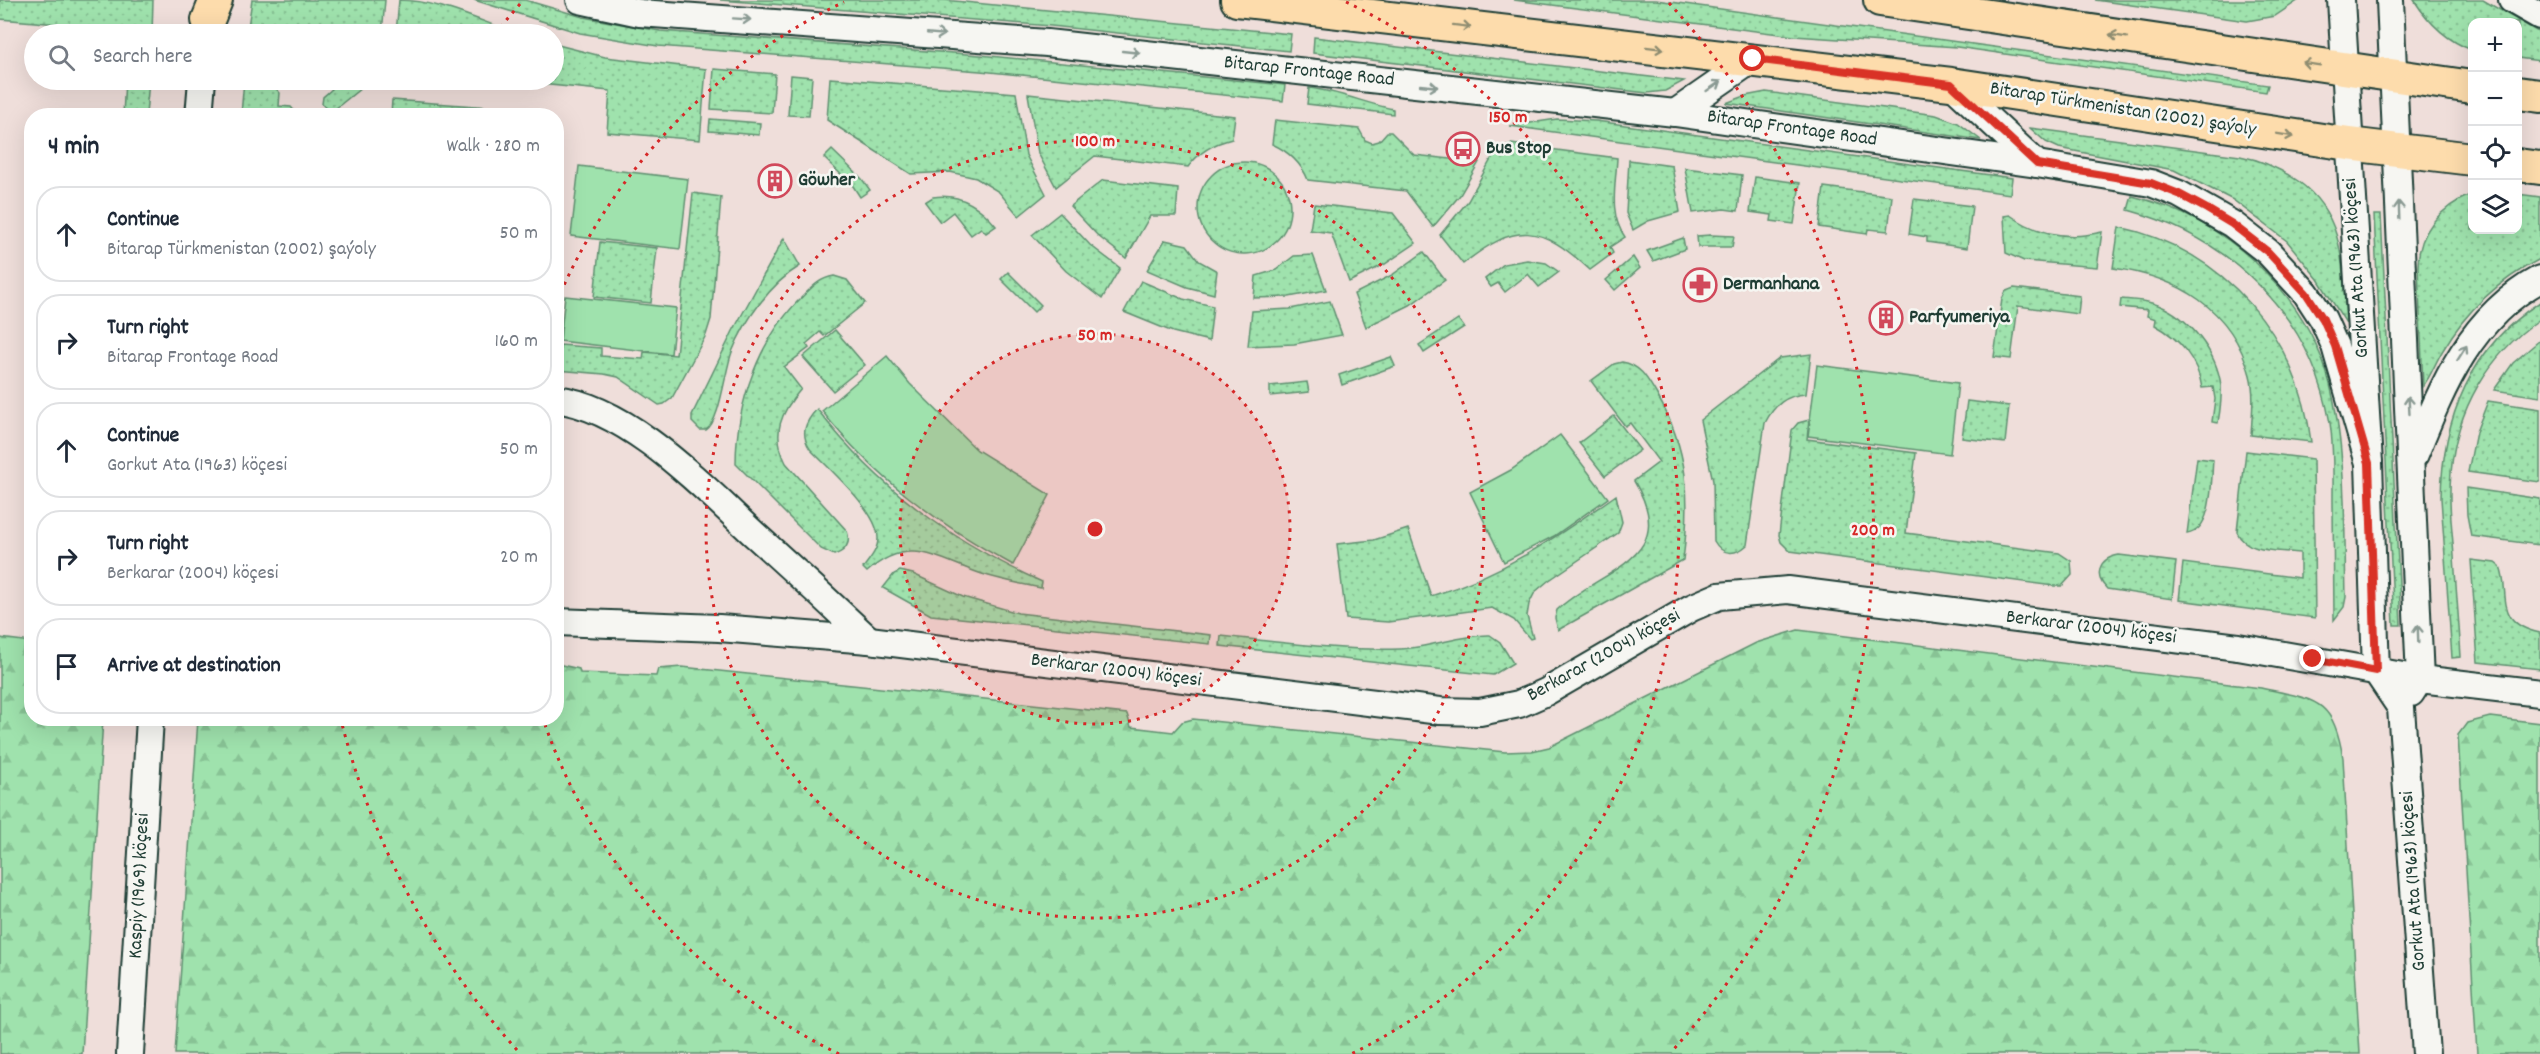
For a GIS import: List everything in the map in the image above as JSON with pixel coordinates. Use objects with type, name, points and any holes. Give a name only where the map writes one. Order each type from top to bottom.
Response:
[{"type":"main road","name":"Bitarap Türkmenistan (2002) şaýoly","points":[[1236,0],[1951,84],[2349,144],[2468,158]]},
{"type":"main road","points":[[1894,1],[2468,86]]},
{"type":"main road","points":[[2522,94],[2540,96]]},
{"type":"main road","points":[[2522,166],[2540,168]]},
{"type":"street","name":"Bitarap Frontage Road","points":[[580,0],[640,13],[1047,43],[1675,113],[2037,164],[2151,183],[2179,194],[2232,224],[2268,252],[2306,293],[2323,319],[2335,346],[2369,463]]},
{"type":"street","name":"Gorkut Ata (1963) köçesi","points":[[2341,0],[2369,463],[2376,671]]},
{"type":"street","points":[[2376,671],[2402,708],[2420,679],[2390,0]]},
{"type":"street","points":[[2512,0],[2540,16]]},
{"type":"street","points":[[1675,113],[1753,59]]},
{"type":"street","points":[[1951,84],[2037,164]]},
{"type":"street","points":[[200,108],[201,90]]},
{"type":"street","points":[[2412,463],[2448,375],[2467,345],[2494,313],[2528,285],[2540,279]]},
{"type":"street","points":[[564,400],[574,401],[599,411],[644,438],[709,492],[869,640]]},
{"type":"street","name":"Berkarar (2004) köçesi","points":[[564,622],[719,628],[869,640],[1440,711],[1480,712],[1519,704],[1546,692],[1691,608],[1719,596],[1788,590],[2238,647],[2420,679],[2540,693]]},
{"type":"street","name":"Gorkut Ata (1963) köçesi","points":[[2402,708],[2426,1054]]},
{"type":"street","name":"Kaspiy (1969) köçesi","points":[[130,1054],[150,726]]},
{"type":"green space","points":[[0,0],[153,0],[152,24],[59,24],[0,19]]},
{"type":"green space","points":[[252,0],[385,0],[383,24],[248,24]]},
{"type":"green space","points":[[399,0],[427,3],[491,24],[397,24]]},
{"type":"green space","points":[[474,0],[525,0],[583,17],[660,31],[980,55],[1285,85],[1283,101],[980,71],[658,46],[580,33],[564,28],[564,24],[551,24]]},
{"type":"green space","points":[[720,0],[944,0],[1291,34],[1289,51],[1051,26]]},
{"type":"green space","points":[[1514,0],[1656,0],[2268,85],[2266,92],[1957,47],[1794,36]]},
{"type":"green space","points":[[2095,0],[2299,0],[2275,16],[2247,21]]},
{"type":"green space","points":[[2414,0],[2483,0],[2514,18],[2468,18],[2468,48],[2439,30]]},
{"type":"green space","points":[[2522,23],[2540,33],[2540,61],[2522,59]]},
{"type":"green space","points":[[1314,37],[1684,81],[1665,91],[1647,93],[1313,53]]},
{"type":"green space","points":[[564,47],[605,57],[706,69],[700,140],[607,132],[610,91],[564,86]]},
{"type":"green space","points":[[714,69],[775,74],[772,113],[711,109]]},
{"type":"green space","points":[[791,75],[812,77],[809,116],[788,115]]},
{"type":"green space","points":[[830,78],[1016,93],[1026,155],[1046,194],[1019,216],[999,192],[976,178],[950,172],[911,174],[827,120]]},
{"type":"green space","points":[[1309,88],[1393,109],[1393,114],[1307,104]]},
{"type":"green space","points":[[124,90],[148,90],[147,108],[123,108]]},
{"type":"green space","points":[[243,90],[277,90],[280,93],[279,106],[292,108],[242,108]]},
{"type":"green space","points":[[331,90],[359,90],[336,108],[326,108],[322,104],[323,97]]},
{"type":"green space","points":[[1766,92],[1936,115],[1958,123],[1981,140],[1726,103]]},
{"type":"green space","points":[[1028,94],[1235,116],[1232,139],[1208,149],[1188,167],[1095,156],[1056,187],[1038,153]]},
{"type":"green space","points":[[392,100],[489,107],[489,108],[391,108]]},
{"type":"green space","points":[[710,119],[760,123],[759,135],[709,131]]},
{"type":"green space","points":[[1557,119],[1596,121],[2012,178],[2010,194],[1510,126]]},
{"type":"green space","points":[[1275,120],[1359,129],[1365,140],[1372,143],[1379,141],[1387,132],[1391,132],[1414,155],[1479,162],[1460,195],[1433,227],[1406,191],[1308,180],[1294,159],[1284,150],[1272,144]]},
{"type":"green space","points":[[2030,128],[2240,156],[2263,162],[2291,176],[2314,195],[2334,227],[2342,263],[2346,323],[2318,279],[2287,241],[2233,200],[2174,170],[2059,148],[2046,142]]},
{"type":"green space","points":[[1511,144],[1617,158],[1616,219],[1625,237],[1610,247],[1613,253],[1590,270],[1557,244],[1542,237],[1528,234],[1514,235],[1499,240],[1463,264],[1440,235],[1468,201],[1494,154],[1502,147]]},
{"type":"green space","points":[[832,150],[870,190],[860,197],[853,186],[824,158]]},
{"type":"green space","points":[[1629,160],[1672,166],[1680,212],[1648,221],[1633,230],[1626,213]]},
{"type":"green space","points":[[1244,162],[1262,165],[1277,175],[1287,190],[1290,208],[1287,226],[1277,241],[1262,251],[1244,254],[1226,251],[1211,241],[1201,226],[1198,208],[1201,190],[1211,175],[1226,165]]},
{"type":"green space","points":[[579,166],[688,179],[680,249],[571,236]]},
{"type":"green space","points":[[1685,168],[1742,175],[1738,211],[1724,209],[1693,213]]},
{"type":"green space","points":[[1755,177],[1800,183],[1794,224],[1771,221],[1772,215],[1750,212]]},
{"type":"green space","points":[[1103,180],[1178,189],[1176,216],[1150,216],[1126,258],[1098,236],[1070,206]]},
{"type":"green space","points":[[1824,187],[1892,196],[1888,231],[1868,229],[1867,234],[1819,227]]},
{"type":"green space","points":[[693,193],[721,197],[711,319],[706,335],[672,398],[659,405],[618,377],[564,371],[564,345],[601,348],[601,356],[643,359],[644,352],[676,355]]},
{"type":"green space","points":[[2522,195],[2540,197],[2540,259],[2497,287],[2473,310],[2440,354],[2423,386],[2419,254],[2433,222],[2460,199],[2468,196],[2468,234],[2522,234]]},
{"type":"green space","points":[[2132,196],[2166,206],[2198,221],[2228,240],[2256,263],[2281,289],[2302,318],[2318,350],[2330,384],[2335,410],[2344,490],[2346,597],[2344,607],[2334,620],[2333,462],[2330,423],[2320,384],[2305,348],[2285,316],[2260,286],[2232,261],[2200,240],[2165,223],[2128,210]]},
{"type":"green space","points":[[933,197],[952,197],[969,202],[983,212],[996,226],[986,233],[981,228],[971,235],[953,212],[940,222],[925,202]]},
{"type":"green space","points":[[1914,199],[1972,206],[1967,248],[1927,242],[1927,237],[1909,234]]},
{"type":"green space","points":[[1314,204],[1393,213],[1416,243],[1385,264],[1349,282],[1331,233],[1310,230]]},
{"type":"green space","points":[[1060,213],[1090,245],[1120,268],[1102,299],[1066,271],[1032,235]]},
{"type":"green space","points":[[2010,215],[2032,227],[2054,234],[2078,236],[2102,232],[2097,267],[2024,261],[2006,253],[2004,216]]},
{"type":"green space","points":[[2374,215],[2381,215],[2401,625],[2394,625]]},
{"type":"green space","points":[[2119,227],[2157,238],[2192,255],[2223,277],[2250,303],[2273,334],[2291,367],[2304,404],[2311,442],[2251,435],[2252,382],[2242,352],[2230,331],[2216,314],[2180,288],[2137,272],[2113,268]]},
{"type":"green space","points":[[1697,236],[1734,236],[1732,247],[1698,247]]},
{"type":"green space","points":[[784,238],[800,266],[769,293],[751,315],[729,360],[715,417],[706,430],[700,430],[692,422],[692,415],[733,331]]},
{"type":"green space","points":[[1683,238],[1685,249],[1653,261],[1647,251]]},
{"type":"green space","points":[[1165,240],[1187,245],[1199,261],[1217,271],[1214,294],[1187,287],[1147,270]]},
{"type":"green space","points":[[600,242],[657,248],[651,303],[594,297]]},
{"type":"green space","points":[[1424,252],[1445,280],[1410,305],[1366,327],[1354,294],[1392,275]]},
{"type":"green space","points":[[1313,255],[1326,290],[1289,297],[1254,298],[1256,276],[1276,270],[1294,256]]},
{"type":"green space","points":[[1633,257],[1640,268],[1615,290],[1606,280]]},
{"type":"green space","points":[[1527,260],[1546,263],[1559,272],[1539,287],[1528,274],[1505,292],[1498,283],[1491,287],[1485,279],[1504,264]]},
{"type":"green space","points":[[1008,272],[1041,305],[1034,312],[1001,279]]},
{"type":"green space","points":[[834,276],[847,280],[865,303],[824,336],[820,332],[806,344],[809,348],[784,367],[801,389],[788,406],[780,423],[779,442],[786,463],[847,531],[846,546],[834,555],[821,549],[736,464],[740,418],[753,373],[763,351],[774,331],[804,295],[821,281]]},
{"type":"green space","points":[[1141,281],[1183,299],[1213,306],[1209,341],[1173,332],[1124,312]]},
{"type":"green space","points":[[2014,288],[2080,296],[2078,314],[2018,306],[2011,359],[1994,357],[2002,299],[2006,291]]},
{"type":"green space","points":[[565,296],[676,308],[671,354],[564,341]]},
{"type":"green space","points":[[2121,299],[2140,300],[2158,305],[2180,318],[2200,337],[2214,361],[2221,386],[2218,423],[2212,422],[2215,399],[2213,387],[2202,388],[2196,368],[2186,351],[2172,336],[2155,325],[2156,319],[2147,316],[2148,310],[2120,307]]},
{"type":"green space","points":[[1330,301],[1342,335],[1294,344],[1248,346],[1252,311],[1290,309]]},
{"type":"green space","points":[[2540,302],[2540,319],[2505,349],[2478,386],[2460,427],[2454,450],[2450,504],[2461,657],[2452,658],[2441,498],[2447,440],[2465,387],[2479,363],[2496,340],[2516,320]]},
{"type":"green space","points":[[1458,319],[1464,327],[1424,353],[1419,345]]},
{"type":"green space","points":[[835,330],[865,365],[833,391],[803,357]]},
{"type":"green space","points":[[2540,340],[2540,397],[2494,390],[2513,363]]},
{"type":"green space","points":[[1811,354],[1806,394],[1792,396],[1781,402],[1765,423],[1747,545],[1738,551],[1725,551],[1714,541],[1713,481],[1700,420],[1780,358]]},
{"type":"green space","points":[[887,356],[910,384],[977,450],[1050,495],[1013,565],[959,533],[909,498],[863,457],[822,411]]},
{"type":"green space","points":[[1391,357],[1395,366],[1342,385],[1339,375]]},
{"type":"green space","points":[[1622,362],[1634,366],[1647,379],[1668,415],[1676,435],[1687,495],[1683,560],[1558,630],[1555,618],[1557,610],[1630,559],[1642,545],[1648,529],[1646,508],[1634,481],[1659,462],[1630,423],[1625,426],[1591,381],[1614,364]]},
{"type":"green space","points":[[1817,365],[1958,383],[1950,454],[1808,436]]},
{"type":"green space","points":[[1307,382],[1309,392],[1270,396],[1270,386]]},
{"type":"green space","points":[[1967,401],[2009,406],[2005,443],[1962,438]]},
{"type":"green space","points":[[2488,401],[2540,409],[2540,482],[2468,472],[2476,432]]},
{"type":"green space","points":[[817,409],[865,464],[918,510],[1008,566],[1042,582],[1041,588],[989,576],[923,553],[896,554],[867,572],[863,568],[876,547],[878,539],[876,528],[852,491],[807,444],[805,428]]},
{"type":"green space","points":[[1614,416],[1640,450],[1605,476],[1579,443]]},
{"type":"green space","points":[[1809,420],[1807,439],[1916,453],[1906,533],[2059,553],[2071,561],[2072,575],[2062,586],[2054,586],[1790,551],[1781,542],[1779,535],[1792,430],[1798,423]]},
{"type":"green space","points":[[1560,435],[1608,498],[1554,536],[1504,562],[1470,492],[1511,470]]},
{"type":"green space","points":[[2246,451],[2313,459],[2315,618],[2179,600],[2183,563],[2300,578],[2300,553],[2256,548],[2241,539],[2237,532]]},
{"type":"green space","points":[[2197,458],[2213,460],[2211,492],[2202,524],[2196,531],[2187,534]]},
{"type":"green space","points":[[2466,488],[2540,499],[2539,545],[2471,536],[2467,515]]},
{"type":"green space","points":[[1616,495],[1622,522],[1618,533],[1535,592],[1529,604],[1527,616],[1533,638],[1530,639],[1514,620],[1492,608],[1388,622],[1346,619],[1337,544],[1374,540],[1408,529],[1431,596],[1505,566],[1572,526]]},
{"type":"green space","points":[[2119,555],[2176,562],[2172,599],[2107,589],[2100,578],[2100,568],[2107,560]]},
{"type":"green space","points":[[2471,560],[2495,563],[2500,567],[2510,615],[2515,622],[2525,628],[2540,633],[2540,669],[2478,662]]},
{"type":"green space","points":[[900,571],[913,574],[963,597],[1018,613],[1211,635],[1210,644],[931,615],[883,588],[894,574]]},
{"type":"green space","points":[[1798,630],[2261,688],[2295,695],[2318,705],[2327,712],[2334,723],[2343,758],[2360,1054],[175,1054],[198,726],[564,726],[564,666],[579,669],[580,673],[656,676],[658,669],[682,667],[1127,714],[1131,727],[1173,732],[1182,722],[1193,719],[1505,752],[1532,751],[1549,747],[1756,643]]},
{"type":"green space","points":[[1490,635],[1500,642],[1513,663],[1493,675],[1220,646],[1221,636],[1333,647],[1400,649]]},
{"type":"green space","points":[[0,638],[24,641],[24,726],[103,726],[82,1054],[0,1054]]},
{"type":"green space","points":[[2490,717],[2540,723],[2540,1054],[2477,1054],[2458,735],[2467,723]]},
{"type":"place","name":"Bus Stop","points":[[1463,149]]},
{"type":"place","name":"Göwher","points":[[775,181]]},
{"type":"place","name":"Dermanhana","points":[[1700,285]]},
{"type":"place","name":"Parfyumeriya","points":[[1886,318]]},
{"type":"route","points":[[1753,59],[1951,84],[2037,164],[2126,177],[2151,183],[2179,194],[2232,224],[2268,252],[2289,273],[2323,319],[2335,346],[2369,463],[2376,671],[2313,659]]}]
